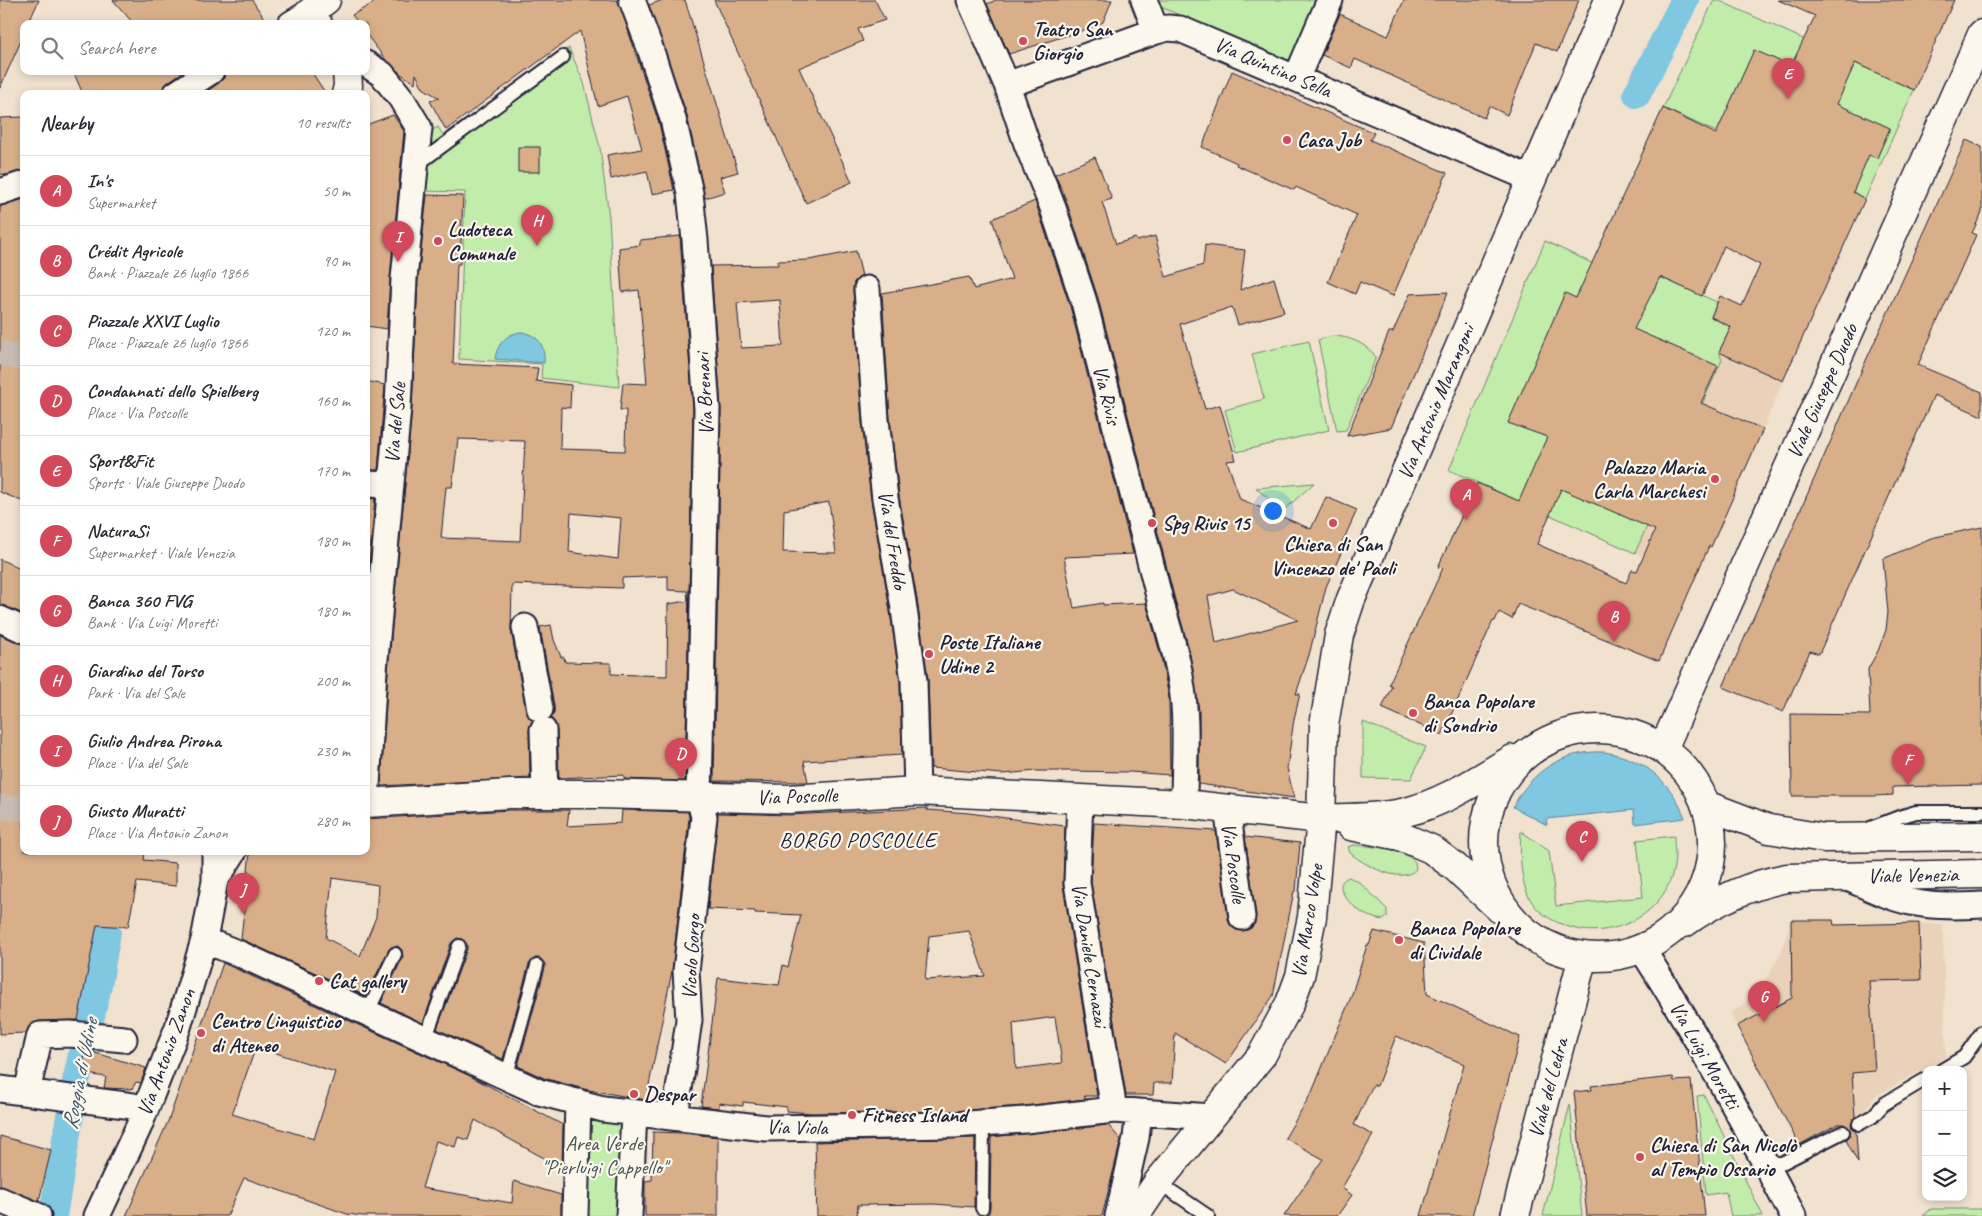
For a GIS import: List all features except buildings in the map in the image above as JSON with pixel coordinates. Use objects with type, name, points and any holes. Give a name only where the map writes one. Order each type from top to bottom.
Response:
[{"type":"main road","name":"Via Antonio Marangoni","points":[[1321,819],[1324,724],[1332,668],[1342,626],[1355,590],[1608,0]]},
{"type":"main road","name":"Viale Giuseppe Duodo","points":[[1663,749],[1982,34]]},
{"type":"main road","points":[[347,75],[347,90]]},
{"type":"main road","points":[[1600,728],[1626,732],[1663,749],[1690,775],[1699,788],[1706,805],[1712,840],[1707,878],[1690,911],[1668,934],[1642,949],[1621,956],[1582,960],[1546,946],[1430,849],[1400,836],[1321,819],[1404,813],[1429,805],[1454,794],[1543,742],[1565,733],[1600,728]]},
{"type":"main road","points":[[1518,924],[1501,904],[1492,885],[1484,859],[1484,833],[1487,812],[1496,790],[1506,775],[1525,754],[1543,742]]},
{"type":"main road","name":"Via Poscolle","points":[[370,802],[546,794],[789,799],[917,791],[1184,804],[1321,819]]},
{"type":"main road","name":"Viale Venezia","points":[[1706,805],[1768,829],[1824,838],[1977,833]]},
{"type":"main road","name":"Via Marco Volpe","points":[[1135,1216],[1158,1182],[1262,1055],[1290,1003],[1300,976],[1308,939],[1321,819]]},
{"type":"main road","name":"Viale Venezia","points":[[1668,934],[1704,909],[1737,892],[1765,882],[1804,877],[1982,874]]},
{"type":"main road","name":"Viale del Ledra","points":[[1515,1216],[1582,960]]},
{"type":"street","name":"Via Brenari","points":[[632,0],[673,119],[690,193],[695,240],[707,409],[699,797]]},
{"type":"street","name":"Via Rivis","points":[[970,0],[1007,85],[1027,144],[1052,205],[1084,302],[1158,594],[1175,648],[1182,683],[1184,804]]},
{"type":"street","points":[[1144,0],[1156,31]]},
{"type":"street","points":[[1297,77],[1330,0]]},
{"type":"street","name":"Via Quintino Sella","points":[[1007,85],[1156,31],[1168,28],[1180,29],[1192,32],[1532,179]]},
{"type":"street","name":"Via del Sale","points":[[370,66],[382,74],[401,98],[419,128],[404,280],[398,407],[378,484],[374,670],[370,736]]},
{"type":"street","points":[[182,90],[205,75]]},
{"type":"street","points":[[0,192],[20,185]]},
{"type":"street","name":"Via del Freddo","points":[[867,289],[876,420],[885,498],[903,602],[914,681],[917,791]]},
{"type":"street","points":[[0,619],[20,628]]},
{"type":"street","points":[[525,627],[542,720],[546,794]]},
{"type":"street","name":"Vicolo Gorgo","points":[[675,1117],[688,1020],[686,971],[704,817],[699,797]]},
{"type":"street","name":"Via Daniele Cernazai","points":[[1080,799],[1077,884],[1127,1111]]},
{"type":"street","name":"Via Poscolle","points":[[1227,808],[1242,916]]},
{"type":"street","points":[[215,855],[215,881]]},
{"type":"street","points":[[215,881],[231,855]]},
{"type":"street","name":"Viale Venezia","points":[[1843,876],[1896,898],[1915,903],[1938,906],[1982,905]]},
{"type":"street","name":"Via Antonio Zanon","points":[[97,1216],[139,1126],[178,1027],[204,940],[215,881]]},
{"type":"street","name":"Via Viola","points":[[204,940],[242,955],[506,1078],[539,1092],[602,1109],[766,1128],[880,1127],[983,1123],[1127,1111]]},
{"type":"street","name":"Via Luigi Moretti","points":[[1642,949],[1680,1010],[1762,1156],[1793,1216]]},
{"type":"street","points":[[27,1092],[40,1035],[70,1034],[124,1039]]},
{"type":"street","points":[[0,1089],[133,1106]]},
{"type":"street","points":[[574,1216],[578,1102]]},
{"type":"street","points":[[1118,1216],[1136,1138],[1127,1111],[1211,1117]]},
{"type":"street","points":[[629,1216],[634,1114]]},
{"type":"street","points":[[0,1200],[38,1216]]},
{"type":"lane","points":[[422,161],[562,57]]},
{"type":"lane","name":"Viale Venezia","points":[[1847,838],[1892,819],[1916,812],[1982,812]]},
{"type":"lane","points":[[425,1040],[459,946]]},
{"type":"lane","points":[[367,1014],[395,954]]},
{"type":"lane","points":[[506,1078],[537,966]]},
{"type":"lane","points":[[1949,1066],[1964,1057],[1982,1032]]},
{"type":"lane","points":[[1859,1124],[1872,1118],[1884,1104],[1922,1081]]},
{"type":"lane","points":[[982,1208],[983,1123]]},
{"type":"lane","points":[[1762,1156],[1773,1164],[1782,1164],[1843,1132]]},
{"type":"lane","points":[[1158,1182],[1208,1216]]},
{"type":"shaded area","points":[[1719,352],[1783,381],[1695,580],[1635,553],[1722,360]]},
{"type":"shaded area","points":[[1791,920],[1833,920],[1834,925],[1919,923],[1943,925],[1946,1057],[1930,1066],[1922,1066],[1922,1070],[1875,1096],[1864,1112],[1799,1145],[1730,1013],[1742,1006],[1765,980],[1780,955]]},
{"type":"green space","points":[[1152,0],[1318,0],[1290,63],[1154,4]]},
{"type":"green space","points":[[1714,0],[1718,0],[1914,90],[1865,199],[1663,108]]},
{"type":"green space","points":[[569,48],[584,83],[600,148],[609,217],[619,387],[541,378],[542,364],[459,359],[465,192],[418,191],[424,135],[438,127],[443,135]]},
{"type":"green space","points":[[1545,241],[1653,292],[1660,277],[1717,302],[1711,317],[1731,327],[1719,352],[1722,360],[1635,553],[1449,470]]},
{"type":"green space","points":[[1332,336],[1356,341],[1376,357],[1346,430],[1337,431],[1318,340]]},
{"type":"green space","points":[[1309,341],[1329,430],[1237,452],[1225,410],[1264,399],[1252,354]]},
{"type":"green space","points":[[1314,483],[1283,511],[1256,488]]},
{"type":"green space","points":[[1363,722],[1426,747],[1411,779],[1363,778]]},
{"type":"green space","points":[[1521,831],[1549,851],[1556,906],[1643,897],[1637,840],[1674,836],[1675,862],[1669,883],[1661,898],[1635,920],[1619,927],[1603,930],[1569,927],[1553,920],[1535,907],[1528,894],[1521,867]]},
{"type":"green space","points":[[1354,845],[1378,847],[1402,853],[1415,862],[1416,869],[1409,874],[1401,875],[1382,871],[1364,863],[1350,853],[1348,847]]},
{"type":"green space","points":[[1349,877],[1359,882],[1387,909],[1387,917],[1383,920],[1369,916],[1349,902],[1342,891],[1341,885]]},
{"type":"green space","points":[[1704,1095],[1763,1216],[1731,1216],[1726,1192],[1706,1195],[1697,1096]]},
{"type":"green space","name":"Area Verde \"Pierluigi Cappello\"","points":[[578,1102],[634,1114],[628,1216],[575,1216]]},
{"type":"green space","points":[[1570,1104],[1582,1216],[1543,1216]]},
{"type":"green space","points":[[1931,1209],[1982,1209],[1982,1216],[1923,1216]]},
{"type":"water","points":[[522,332],[533,336],[540,343],[544,352],[544,363],[495,359],[500,344],[507,337]]},
{"type":"water","points":[[1589,752],[1604,752],[1632,760],[1654,773],[1672,793],[1685,818],[1635,824],[1634,810],[1546,819],[1547,825],[1513,807],[1529,783],[1550,765],[1575,755]]},
{"type":"waterway","points":[[1637,94],[1685,0]]},
{"type":"waterway","name":"Roggia di Udine","points":[[53,1216],[75,1086],[98,985],[107,932]]},
{"type":"tunnel","points":[[0,352],[20,359]]},
{"type":"tunnel","points":[[0,807],[20,808]]},
{"type":"place","name":"Teatro San Giorgio","points":[[1023,41]]},
{"type":"place","name":"Sport&Fit","points":[[1788,99]]},
{"type":"place","name":"Casa Job","points":[[1287,140]]},
{"type":"place","name":"Ludoteca Comunale","points":[[438,241]]},
{"type":"place","name":"Giardino del Torso","points":[[537,246]]},
{"type":"place","name":"Giulio Andrea Pirona","points":[[398,262]]},
{"type":"place","name":"Palazzo Maria Carla Marchesi","points":[[1715,479]]},
{"type":"place","name":"In's","points":[[1466,520]]},
{"type":"place","name":"Spg Rivis 15","points":[[1152,523]]},
{"type":"place","name":"Chiesa di San Vincenzo de' Paoli","points":[[1333,523]]},
{"type":"place","name":"Crédit Agricole","points":[[1614,642]]},
{"type":"place","name":"Poste Italiane Udine 2","points":[[929,654]]},
{"type":"place","name":"Banca Popolare di Sondrio","points":[[1413,713]]},
{"type":"place","name":"Condannati dello Spielberg","points":[[681,779]]},
{"type":"place","name":"NaturaSì","points":[[1908,785]]},
{"type":"place","name":"Piazzale XXVI Luglio","points":[[1582,862]]},
{"type":"place","name":"Giusto Muratti","points":[[243,914]]},
{"type":"place","name":"Banca Popolare di Cividale","points":[[1399,940]]},
{"type":"place","name":"Cat gallery","points":[[319,981]]},
{"type":"place","name":"Banca 360 FVG","points":[[1764,1022]]},
{"type":"place","name":"Centro Linguistico di Ateneo","points":[[201,1033]]},
{"type":"place","name":"Despar","points":[[634,1094]]},
{"type":"place","name":"Fitness Island","points":[[852,1115]]},
{"type":"place","name":"Chiesa di San Nicolò al Tempio Ossario","points":[[1640,1157]]},
{"type":"district","name":"BORGO POSCOLLE","points":[[858,839]]}]
